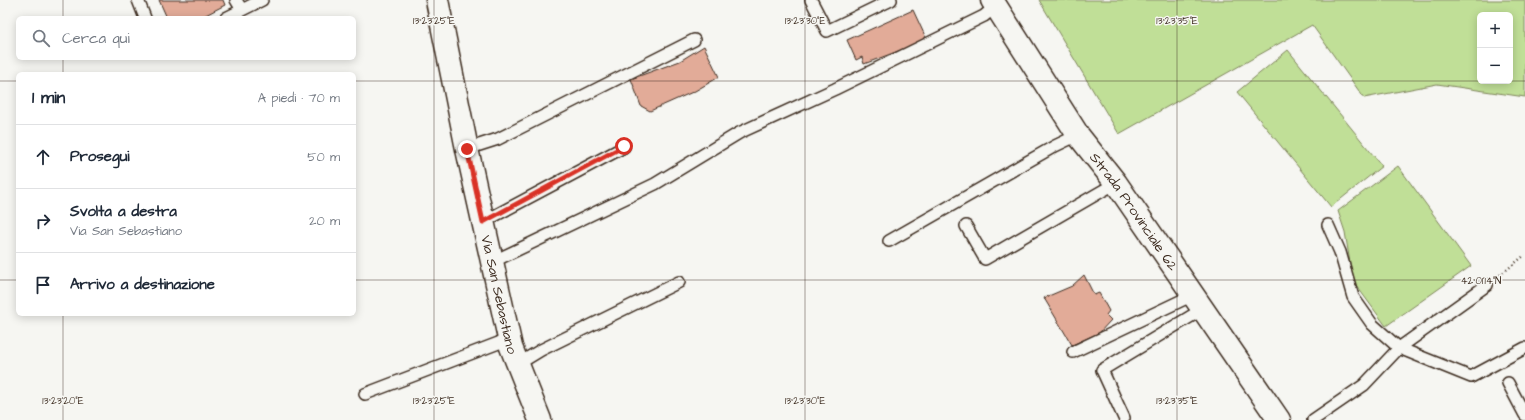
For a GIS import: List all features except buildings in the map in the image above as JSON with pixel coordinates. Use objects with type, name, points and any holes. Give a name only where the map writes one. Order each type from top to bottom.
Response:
[{"type":"street","name":"Via San Sebastiano","points":[[437,0],[467,149],[509,339],[540,420]]},
{"type":"street","name":"Strada Provinciale 62","points":[[994,3],[1078,135],[1116,183],[1279,420]]},
{"type":"lane","points":[[138,0],[144,16]]},
{"type":"lane","points":[[236,0],[242,10]]},
{"type":"lane","points":[[230,16],[262,0]]},
{"type":"lane","points":[[810,0],[827,31],[891,0]]},
{"type":"lane","points":[[492,262],[655,184],[739,132],[834,89],[984,16],[994,3]]},
{"type":"lane","points":[[467,149],[498,139],[694,40]]},
{"type":"lane","points":[[888,241],[1055,146],[1078,135]]},
{"type":"lane","points":[[483,222],[624,146]]},
{"type":"lane","points":[[966,226],[985,259],[1116,183]]},
{"type":"lane","points":[[1328,225],[1340,252],[1353,298],[1372,324],[1399,348],[1471,377],[1525,348]]},
{"type":"lane","points":[[518,364],[541,350],[680,282]]},
{"type":"lane","points":[[1313,420],[1364,385],[1399,348],[1487,285]]},
{"type":"lane","points":[[1073,352],[1198,302]]},
{"type":"lane","points":[[1124,418],[1102,370],[1198,302]]},
{"type":"lane","points":[[365,394],[509,339]]},
{"type":"lane","points":[[1508,383],[1525,416],[1521,420]]},
{"type":"path","points":[[1487,285],[1525,255]]},
{"type":"green space","points":[[1039,0],[1525,0],[1525,97],[1437,84],[1364,98],[1312,25],[1119,134]]},
{"type":"green space","points":[[1288,50],[1382,166],[1331,207],[1237,92]]},
{"type":"green space","points":[[1398,166],[1471,266],[1386,326],[1353,281],[1345,232],[1338,211]]},
{"type":"route","points":[[467,149],[483,222],[624,146]]}]
